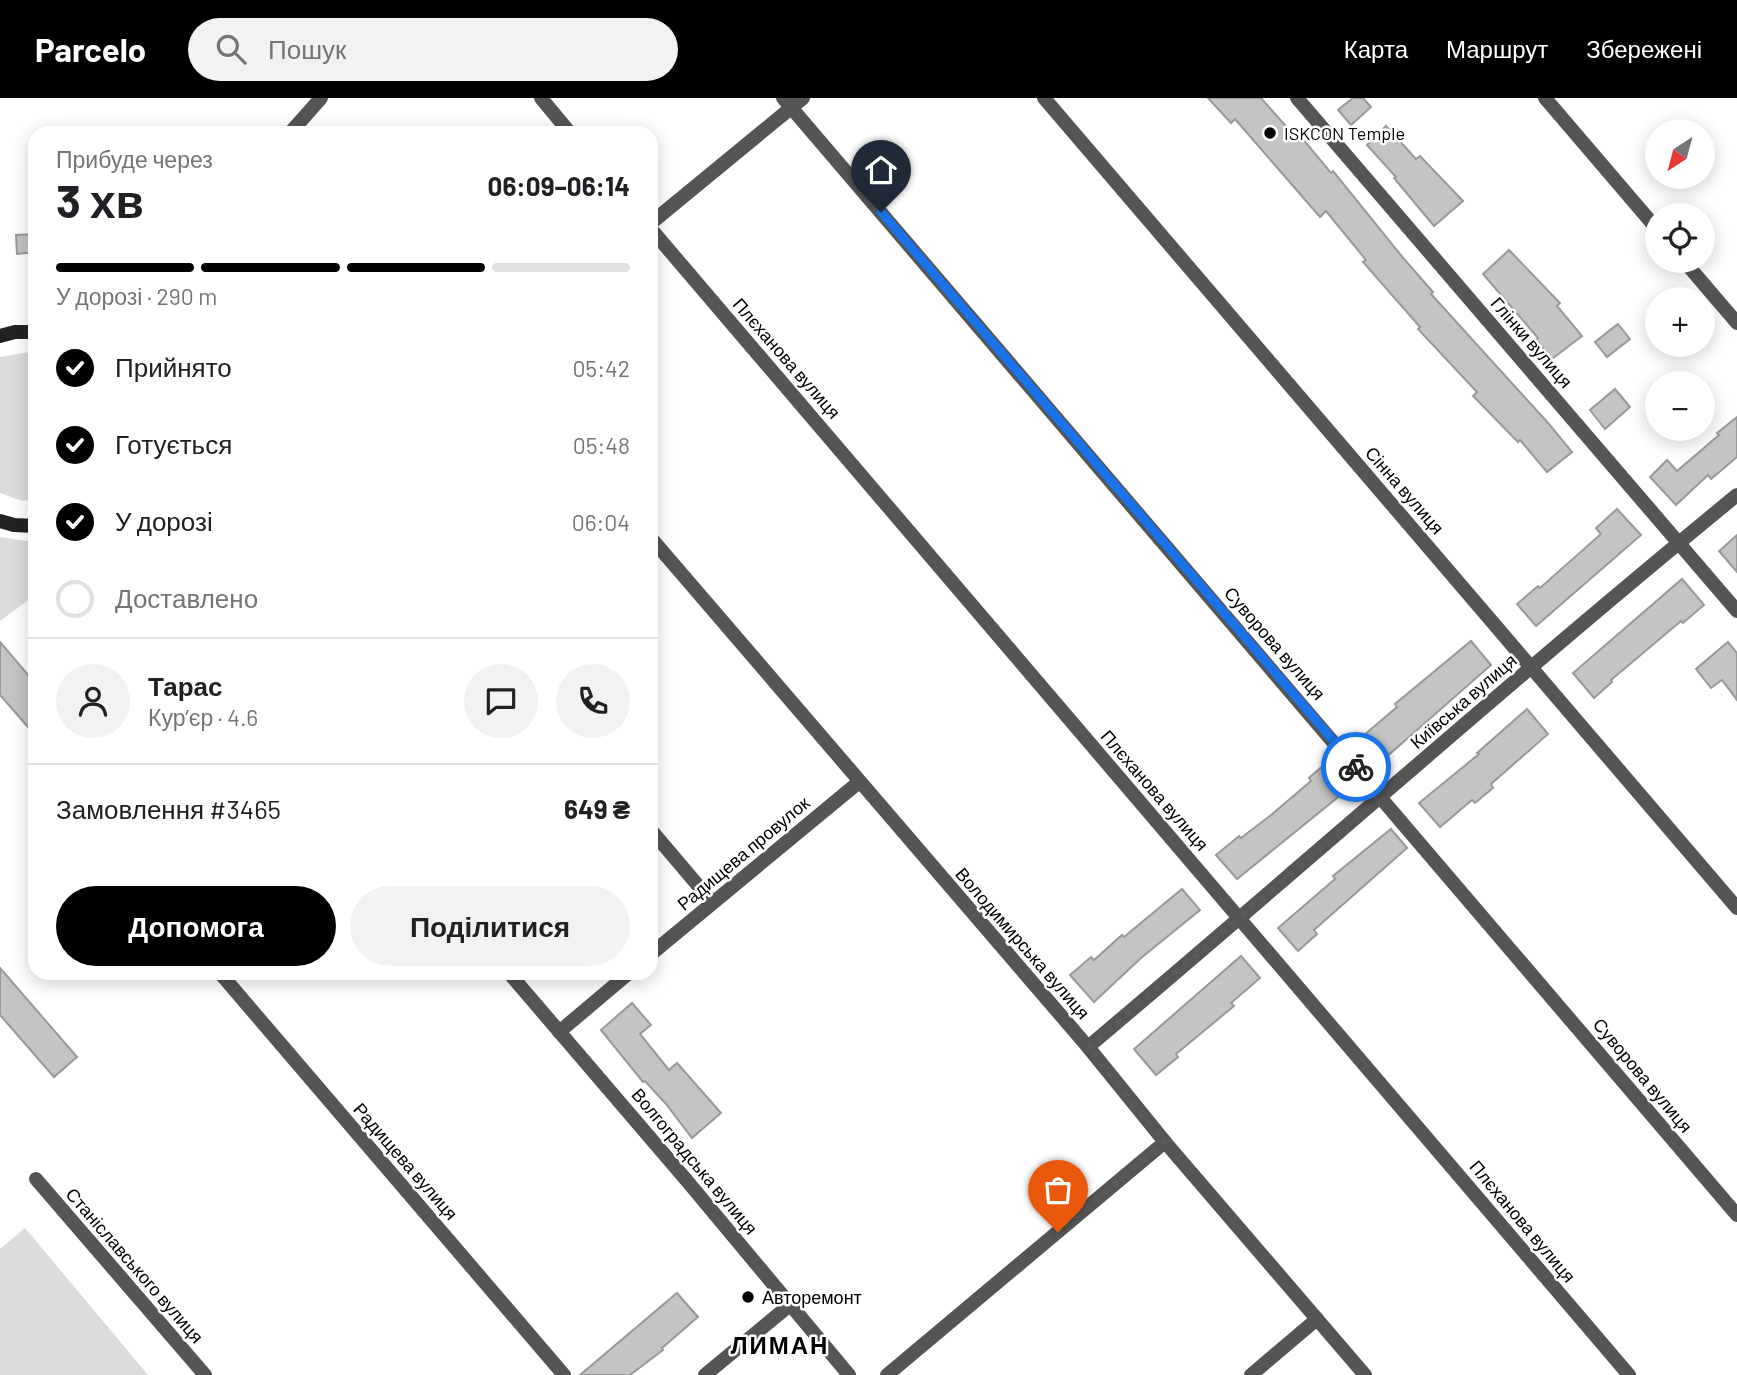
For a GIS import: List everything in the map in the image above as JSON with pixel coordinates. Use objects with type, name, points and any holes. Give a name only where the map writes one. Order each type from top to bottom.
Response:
[{"type":"street","points":[[296,126],[321,98]]},
{"type":"street","points":[[541,98],[564,126]]},
{"type":"street","name":"Сінна вулиця","points":[[1044,98],[1737,908]]},
{"type":"street","name":"Глінки вулиця","points":[[1297,98],[1737,611]]},
{"type":"street","points":[[1545,98],[1645,215]]},
{"type":"street","points":[[658,217],[793,101]]},
{"type":"street","name":"Суворова вулиця","points":[[793,101],[1737,1215]]},
{"type":"street","name":"Плєханова вулиця","points":[[658,237],[1629,1375]]},
{"type":"street","points":[[1694,273],[1737,323]]},
{"type":"street","points":[[0,336],[28,332]]},
{"type":"street","name":"Київська вулиця","points":[[1088,1047],[1531,667],[1737,495]]},
{"type":"street","points":[[0,521],[28,526]]},
{"type":"street","name":"Володимирська вулиця","points":[[658,546],[1088,1047],[1165,1142],[1365,1375]]},
{"type":"street","name":"Радищева провулок","points":[[658,948],[859,782]]},
{"type":"street","points":[[658,838],[712,902]]},
{"type":"street","name":"Радищева вулиця","points":[[226,980],[564,1375]]},
{"type":"street","name":"Волгоградська вулиця","points":[[515,980],[849,1375]]},
{"type":"street","points":[[559,1032],[621,980]]},
{"type":"street","points":[[887,1375],[1165,1142]]},
{"type":"street","name":"Станіславського вулиця","points":[[36,1179],[205,1375]]},
{"type":"street","points":[[705,1375],[791,1304]]},
{"type":"street","points":[[1251,1375],[1317,1319]]},
{"type":"shaded area","points":[[28,352],[28,500],[22,501],[0,493],[0,357]]},
{"type":"shaded area","points":[[0,537],[28,541],[28,600],[0,621]]},
{"type":"shaded area","points":[[25,1228],[148,1375],[0,1375],[0,1249]]},
{"type":"building","points":[[1208,98],[1261,98],[1300,142],[1303,139],[1331,173],[1333,171],[1433,292],[1431,294],[1572,452],[1547,472],[1520,440],[1518,442],[1473,396],[1477,392],[1418,329],[1420,327],[1363,262],[1366,260],[1326,211],[1320,217],[1235,119],[1231,123]]},
{"type":"building","points":[[1353,98],[1363,98],[1371,107],[1351,125],[1338,110]]},
{"type":"building","points":[[1386,126],[1416,159],[1420,156],[1463,201],[1434,226],[1367,145]]},
{"type":"building","points":[[28,234],[28,253],[17,254],[16,235]]},
{"type":"building","points":[[1509,250],[1560,303],[1557,306],[1582,336],[1552,359],[1536,340],[1538,338],[1483,274]]},
{"type":"building","points":[[1618,324],[1630,339],[1607,357],[1595,342]]},
{"type":"building","points":[[1615,389],[1630,407],[1605,429],[1590,410]]},
{"type":"building","points":[[1737,417],[1737,457],[1711,479],[1708,475],[1676,505],[1650,477],[1667,460],[1677,471],[1715,441],[1719,435],[1717,433]]},
{"type":"building","points":[[1617,509],[1641,535],[1536,626],[1517,604],[1538,586],[1540,588],[1601,534],[1596,528]]},
{"type":"building","points":[[1737,535],[1737,572],[1719,551]]},
{"type":"building","points":[[1682,579],[1704,605],[1611,680],[1612,682],[1594,698],[1573,673]]},
{"type":"building","points":[[1471,641],[1491,665],[1384,759],[1364,735],[1397,707],[1395,704]]},
{"type":"building","points":[[0,642],[28,675],[28,727],[0,695]]},
{"type":"building","points":[[1728,642],[1737,653],[1737,700],[1722,680],[1711,688],[1696,669]]},
{"type":"building","points":[[1527,709],[1548,734],[1491,784],[1493,788],[1475,803],[1472,800],[1440,827],[1419,803],[1479,754],[1477,753]]},
{"type":"building","points":[[1326,763],[1348,789],[1237,879],[1216,855],[1271,815],[1311,781],[1309,778]]},
{"type":"building","points":[[1391,829],[1407,848],[1314,930],[1317,934],[1298,951],[1278,928],[1335,879],[1333,876]]},
{"type":"building","points":[[1182,889],[1200,910],[1141,958],[1094,1002],[1070,975],[1091,957],[1094,960],[1122,935],[1124,937]]},
{"type":"building","points":[[1241,956],[1260,978],[1231,1003],[1234,1006],[1176,1054],[1178,1057],[1156,1075],[1134,1049]]},
{"type":"building","points":[[0,968],[77,1057],[54,1077],[0,1015]]},
{"type":"building","points":[[632,1003],[651,1025],[640,1034],[669,1070],[677,1063],[721,1113],[692,1138],[601,1030]]},
{"type":"building","points":[[677,1293],[698,1317],[662,1348],[663,1350],[630,1375],[580,1375]]},
{"type":"way so far","points":[[1058,1232],[1165,1142],[1088,1047],[1381,797],[1356,767]]},
{"type":"place","name":"ISKCON Temple","points":[[1270,133]]},
{"type":"place","name":"Авторемонт","points":[[748,1297]]},
{"type":"district","name":"ЛИМАН","points":[[780,1344]]},
{"type":"route","points":[[881,212],[1356,767]]}]
